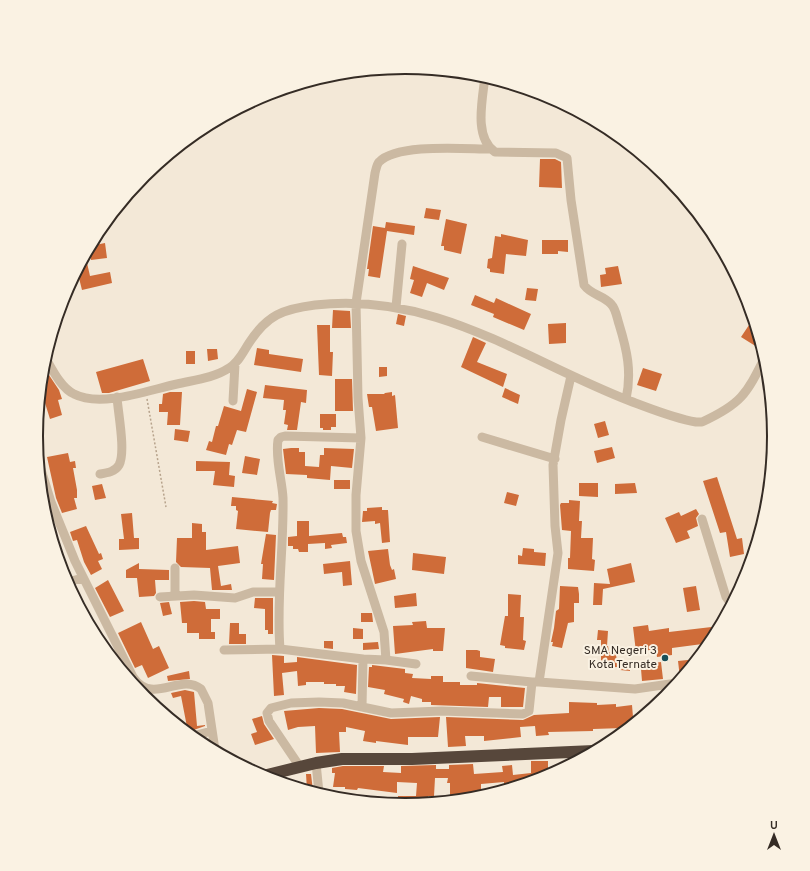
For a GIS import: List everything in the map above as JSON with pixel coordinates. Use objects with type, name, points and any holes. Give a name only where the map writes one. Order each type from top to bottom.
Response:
[{"type":"highway","points":[[275,773],[316,763],[342,759],[412,759],[581,752]]},
{"type":"street","points":[[485,82],[482,129],[490,149]]},
{"type":"street","points":[[386,660],[384,632],[361,560],[356,531],[356,495],[361,438],[358,398],[356,303],[375,173],[378,163],[386,156],[422,149],[490,149],[495,152],[556,153],[567,158],[583,279],[588,291],[605,299],[614,307],[628,358],[630,380],[626,399]]},
{"type":"street","points":[[396,307],[402,244]]},
{"type":"street","points":[[50,365],[64,386],[72,394],[93,399],[117,397],[203,378],[221,372],[235,364],[259,328],[266,321],[279,313],[297,308],[331,303],[356,303],[416,310],[467,327],[571,376],[626,399],[682,419],[702,422],[731,407],[742,398],[760,366]]},
{"type":"street","points":[[233,401],[235,364]]},
{"type":"street","points":[[294,768],[269,721],[267,716],[269,709],[291,703],[319,702],[343,703],[392,713],[527,713],[536,682],[558,553],[553,487],[555,459],[560,420],[571,376]]},
{"type":"street","points":[[100,474],[111,472],[119,465],[122,443],[117,397]]},
{"type":"street","points":[[280,649],[279,592],[283,498],[278,440],[285,436],[361,438]]},
{"type":"street","points":[[482,437],[555,459]]},
{"type":"street","points":[[51,513],[74,562],[129,669]]},
{"type":"street","points":[[702,519],[728,600]]},
{"type":"street","points":[[175,568],[175,596]]},
{"type":"street","points":[[74,580],[83,578]]},
{"type":"street","points":[[160,597],[235,598],[254,592],[279,592]]},
{"type":"street","points":[[224,650],[280,649],[416,664]]},
{"type":"street","points":[[362,707],[364,659]]},
{"type":"street","points":[[471,676],[635,689],[667,684]]},
{"type":"street","points":[[148,690],[191,684],[198,687],[205,695],[208,703],[214,742]]},
{"type":"street","points":[[201,734],[212,732]]},
{"type":"street","points":[[316,763],[318,787]]},
{"type":"path","points":[[146,391],[166,507]]},
{"type":"building","points":[[540,159],[555,159],[561,162],[562,188],[539,187]]},
{"type":"building","points":[[426,208],[441,210],[439,220],[424,218]]},
{"type":"building","points":[[446,219],[467,224],[461,254],[444,250],[444,246],[441,246]]},
{"type":"building","points":[[386,222],[415,226],[414,235],[387,231],[380,278],[368,276],[369,269],[367,269],[373,226],[385,228]]},
{"type":"building","points":[[501,234],[528,240],[526,256],[506,254],[504,274],[490,272],[490,269],[487,268],[488,259],[492,258],[495,236],[501,237]]},
{"type":"building","points":[[542,240],[568,240],[568,252],[558,251],[558,254],[542,254]]},
{"type":"building","points":[[105,243],[107,258],[91,260],[90,255],[97,245]]},
{"type":"building","points":[[87,262],[90,276],[110,272],[112,283],[82,290],[79,278]]},
{"type":"building","points":[[413,266],[449,278],[444,290],[427,283],[422,297],[410,293],[414,280],[410,279]]},
{"type":"building","points":[[618,266],[622,284],[601,287],[600,275],[606,274],[605,268]]},
{"type":"building","points":[[527,288],[538,289],[536,301],[525,300]]},
{"type":"building","points":[[475,295],[494,303],[496,298],[531,314],[524,330],[493,317],[494,314],[471,305]]},
{"type":"building","points":[[333,310],[350,311],[351,328],[332,328]]},
{"type":"building","points":[[398,314],[406,316],[404,326],[396,324]]},
{"type":"building","points":[[566,323],[566,343],[549,344],[548,324]]},
{"type":"building","points":[[750,324],[756,346],[741,337]]},
{"type":"building","points":[[317,325],[330,325],[330,352],[333,352],[332,376],[319,375]]},
{"type":"building","points":[[473,337],[486,343],[477,362],[507,374],[503,387],[461,367]]},
{"type":"building","points":[[257,348],[269,350],[269,354],[303,359],[301,372],[254,365]]},
{"type":"building","points":[[207,349],[217,349],[218,359],[208,361]]},
{"type":"building","points":[[186,351],[195,351],[195,364],[186,364]]},
{"type":"building","points":[[143,359],[150,381],[109,393],[102,393],[96,372]]},
{"type":"building","points":[[379,367],[387,367],[387,376],[379,377]]},
{"type":"building","points":[[643,368],[662,374],[656,391],[637,385]]},
{"type":"building","points":[[48,374],[59,390],[62,399],[58,400],[62,415],[50,419],[45,403]]},
{"type":"building","points":[[335,379],[352,379],[353,411],[335,411]]},
{"type":"building","points":[[265,385],[307,390],[306,403],[301,402],[297,430],[287,430],[288,425],[284,424],[286,410],[283,410],[284,400],[263,398]]},
{"type":"building","points":[[505,388],[520,395],[518,404],[502,397]]},
{"type":"building","points":[[247,389],[257,392],[246,432],[237,430],[232,445],[229,444],[226,455],[206,450],[209,441],[212,442],[216,426],[218,426],[224,406],[241,411]]},
{"type":"building","points":[[170,392],[182,392],[180,425],[167,425],[168,412],[159,412],[159,404],[162,404],[163,394]]},
{"type":"building","points":[[392,392],[392,396],[395,395],[398,428],[376,431],[372,407],[369,407],[367,394],[384,394]]},
{"type":"building","points":[[320,414],[336,414],[336,427],[331,427],[331,430],[323,430],[323,428],[320,428]]},
{"type":"building","points":[[605,421],[609,435],[598,438],[594,424]]},
{"type":"building","points":[[175,429],[190,431],[188,442],[174,440]]},
{"type":"building","points":[[612,447],[615,458],[597,463],[594,451]]},
{"type":"building","points":[[299,448],[299,452],[305,452],[305,466],[319,467],[320,455],[324,455],[324,448],[354,449],[352,468],[331,466],[330,480],[307,478],[307,475],[286,474],[283,449]]},
{"type":"building","points":[[68,453],[70,462],[75,461],[76,468],[73,468],[77,498],[74,498],[77,509],[62,513],[56,498],[47,457]]},
{"type":"building","points":[[245,456],[260,459],[257,475],[242,473]]},
{"type":"building","points":[[196,461],[230,462],[229,475],[235,476],[234,487],[213,485],[215,471],[196,471]]},
{"type":"building","points":[[717,477],[737,539],[742,538],[744,554],[730,557],[726,532],[720,533],[703,481]]},
{"type":"building","points":[[334,480],[350,480],[350,489],[334,489]]},
{"type":"building","points":[[579,483],[598,483],[598,497],[579,496]]},
{"type":"building","points":[[635,483],[637,493],[615,494],[615,484]]},
{"type":"building","points":[[102,484],[106,498],[95,500],[92,486]]},
{"type":"building","points":[[507,492],[519,495],[516,506],[504,503]]},
{"type":"building","points":[[232,497],[273,501],[272,503],[277,504],[276,510],[271,510],[270,513],[268,532],[236,529],[238,511],[236,510],[236,506],[231,506]]},
{"type":"building","points":[[569,500],[580,501],[579,521],[582,521],[581,538],[593,538],[592,559],[595,560],[594,571],[568,569],[571,531],[562,530],[560,505],[561,503],[569,503]]},
{"type":"building","points":[[382,507],[382,510],[388,510],[390,542],[382,543],[380,523],[375,524],[375,521],[362,522],[363,511],[367,511],[367,508]]},
{"type":"building","points":[[696,509],[699,514],[696,518],[698,526],[687,531],[690,538],[676,543],[665,518],[679,512],[681,516]]},
{"type":"building","points":[[132,513],[134,538],[139,538],[139,549],[119,550],[119,539],[124,539],[121,514]]},
{"type":"building","points":[[297,521],[309,521],[309,536],[342,533],[343,537],[346,537],[347,543],[331,545],[332,548],[325,549],[325,543],[308,544],[308,552],[299,552],[298,549],[293,549],[293,546],[288,546],[288,537],[297,536]]},
{"type":"building","points":[[192,523],[202,524],[202,532],[206,532],[206,550],[238,546],[240,563],[218,566],[221,586],[231,584],[232,590],[212,590],[210,568],[181,567],[176,562],[177,538],[192,538]]},
{"type":"building","points":[[86,526],[99,554],[101,553],[103,559],[98,561],[102,569],[91,575],[84,562],[77,540],[73,541],[70,532]]},
{"type":"building","points":[[266,534],[276,535],[274,580],[262,579],[263,564],[261,564]]},
{"type":"building","points":[[523,548],[534,549],[534,552],[546,553],[545,566],[518,564],[518,555],[522,556]]},
{"type":"building","points":[[388,549],[390,565],[392,570],[394,569],[396,579],[375,584],[368,551]]},
{"type":"building","points":[[413,553],[446,557],[444,574],[412,570]]},
{"type":"building","points":[[350,561],[352,585],[343,586],[342,572],[324,574],[323,564]]},
{"type":"building","points":[[139,563],[139,569],[169,570],[169,580],[155,580],[156,593],[154,596],[139,597],[137,578],[126,578],[126,570]]},
{"type":"building","points":[[631,563],[635,582],[603,589],[602,605],[593,605],[594,583],[610,584],[607,569]]},
{"type":"building","points":[[108,580],[124,611],[110,617],[95,588]]},
{"type":"building","points":[[560,586],[578,587],[579,594],[579,603],[574,603],[574,622],[568,623],[562,648],[552,646],[553,642],[551,642],[556,611],[559,609]]},
{"type":"building","points":[[696,586],[700,610],[687,612],[683,588]]},
{"type":"building","points":[[416,593],[417,606],[395,608],[394,596]]},
{"type":"building","points":[[508,594],[521,595],[520,617],[524,617],[523,640],[526,641],[524,650],[505,648],[505,646],[500,645],[505,616],[508,616]]},
{"type":"building","points":[[255,598],[273,598],[273,634],[268,634],[268,630],[265,630],[265,609],[254,608]]},
{"type":"building","points":[[169,602],[172,614],[163,616],[160,603]]},
{"type":"building","points":[[180,602],[205,602],[206,609],[220,609],[220,619],[211,619],[211,632],[215,632],[215,639],[199,639],[199,633],[187,633],[187,623],[182,623]]},
{"type":"building","points":[[361,613],[372,613],[373,622],[361,622]]},
{"type":"building","points":[[426,621],[427,628],[445,628],[443,651],[433,651],[433,649],[395,654],[393,626],[413,625],[412,622]]},
{"type":"building","points":[[141,622],[153,649],[159,646],[169,668],[148,678],[142,665],[135,668],[118,633]]},
{"type":"building","points":[[230,623],[239,623],[239,634],[246,634],[246,644],[229,644]]},
{"type":"building","points":[[648,625],[649,631],[669,628],[669,632],[713,627],[701,644],[672,648],[672,655],[657,657],[656,649],[636,652],[633,627]]},
{"type":"building","points":[[353,628],[363,629],[363,639],[353,639]]},
{"type":"building","points":[[598,630],[608,631],[607,646],[609,652],[616,652],[617,667],[601,668],[601,640],[597,640]]},
{"type":"building","points":[[324,641],[333,641],[333,649],[324,648]]},
{"type":"building","points":[[378,642],[379,649],[363,650],[363,643]]},
{"type":"building","points":[[466,650],[477,650],[480,651],[480,657],[495,659],[493,672],[466,668]]},
{"type":"building","points":[[272,655],[284,656],[284,663],[297,662],[297,657],[357,665],[356,694],[344,692],[345,686],[324,684],[324,682],[306,682],[306,685],[298,686],[297,671],[282,673],[284,695],[274,696]]},
{"type":"building","points":[[689,660],[679,671],[678,661]]},
{"type":"building","points":[[621,662],[630,663],[630,671],[620,670]]},
{"type":"building","points":[[661,662],[663,679],[642,681],[641,669],[646,668],[646,664]]},
{"type":"building","points":[[372,665],[405,669],[405,673],[413,674],[412,678],[431,679],[431,676],[443,676],[443,682],[460,682],[460,685],[477,685],[477,683],[525,688],[523,707],[501,707],[501,697],[489,697],[488,707],[431,705],[431,702],[422,702],[422,699],[411,696],[409,704],[403,702],[404,699],[384,694],[385,690],[368,687],[369,667],[372,667]]},
{"type":"building","points":[[189,671],[190,679],[168,681],[167,676]]},
{"type":"building","points":[[185,690],[194,692],[197,726],[205,726],[195,730],[186,724],[181,696],[173,698],[171,693]]},
{"type":"building","points":[[569,702],[597,703],[597,705],[616,704],[616,707],[632,705],[633,717],[617,728],[593,729],[593,731],[548,732],[549,735],[536,736],[535,726],[520,727],[521,737],[484,741],[484,736],[465,736],[466,746],[448,747],[446,717],[523,720],[534,715],[569,713]]},
{"type":"building","points":[[319,708],[342,709],[391,719],[440,717],[438,737],[408,737],[408,745],[376,741],[376,743],[363,741],[365,731],[346,727],[346,732],[339,732],[340,752],[316,753],[315,726],[298,727],[288,730],[284,711]]},
{"type":"building","points":[[262,716],[264,724],[274,739],[255,745],[251,734],[257,732],[252,719]]},
{"type":"building","points":[[531,761],[548,761],[548,768],[544,770],[504,783],[504,782],[481,784],[481,790],[476,791],[450,794],[450,783],[447,783],[448,778],[435,778],[434,796],[405,798],[398,798],[398,796],[416,796],[417,783],[397,782],[397,793],[358,788],[357,790],[345,789],[345,787],[333,787],[335,773],[332,773],[332,768],[343,766],[384,766],[383,772],[401,773],[401,766],[436,765],[436,769],[449,769],[449,765],[473,764],[474,774],[503,772],[502,766],[512,765],[513,775],[531,773]]},
{"type":"building","points":[[306,774],[311,774],[312,785],[307,784]]},
{"type":"place","name":"SMA Negeri 3 Kota Ternate","points":[[665,658]]}]
